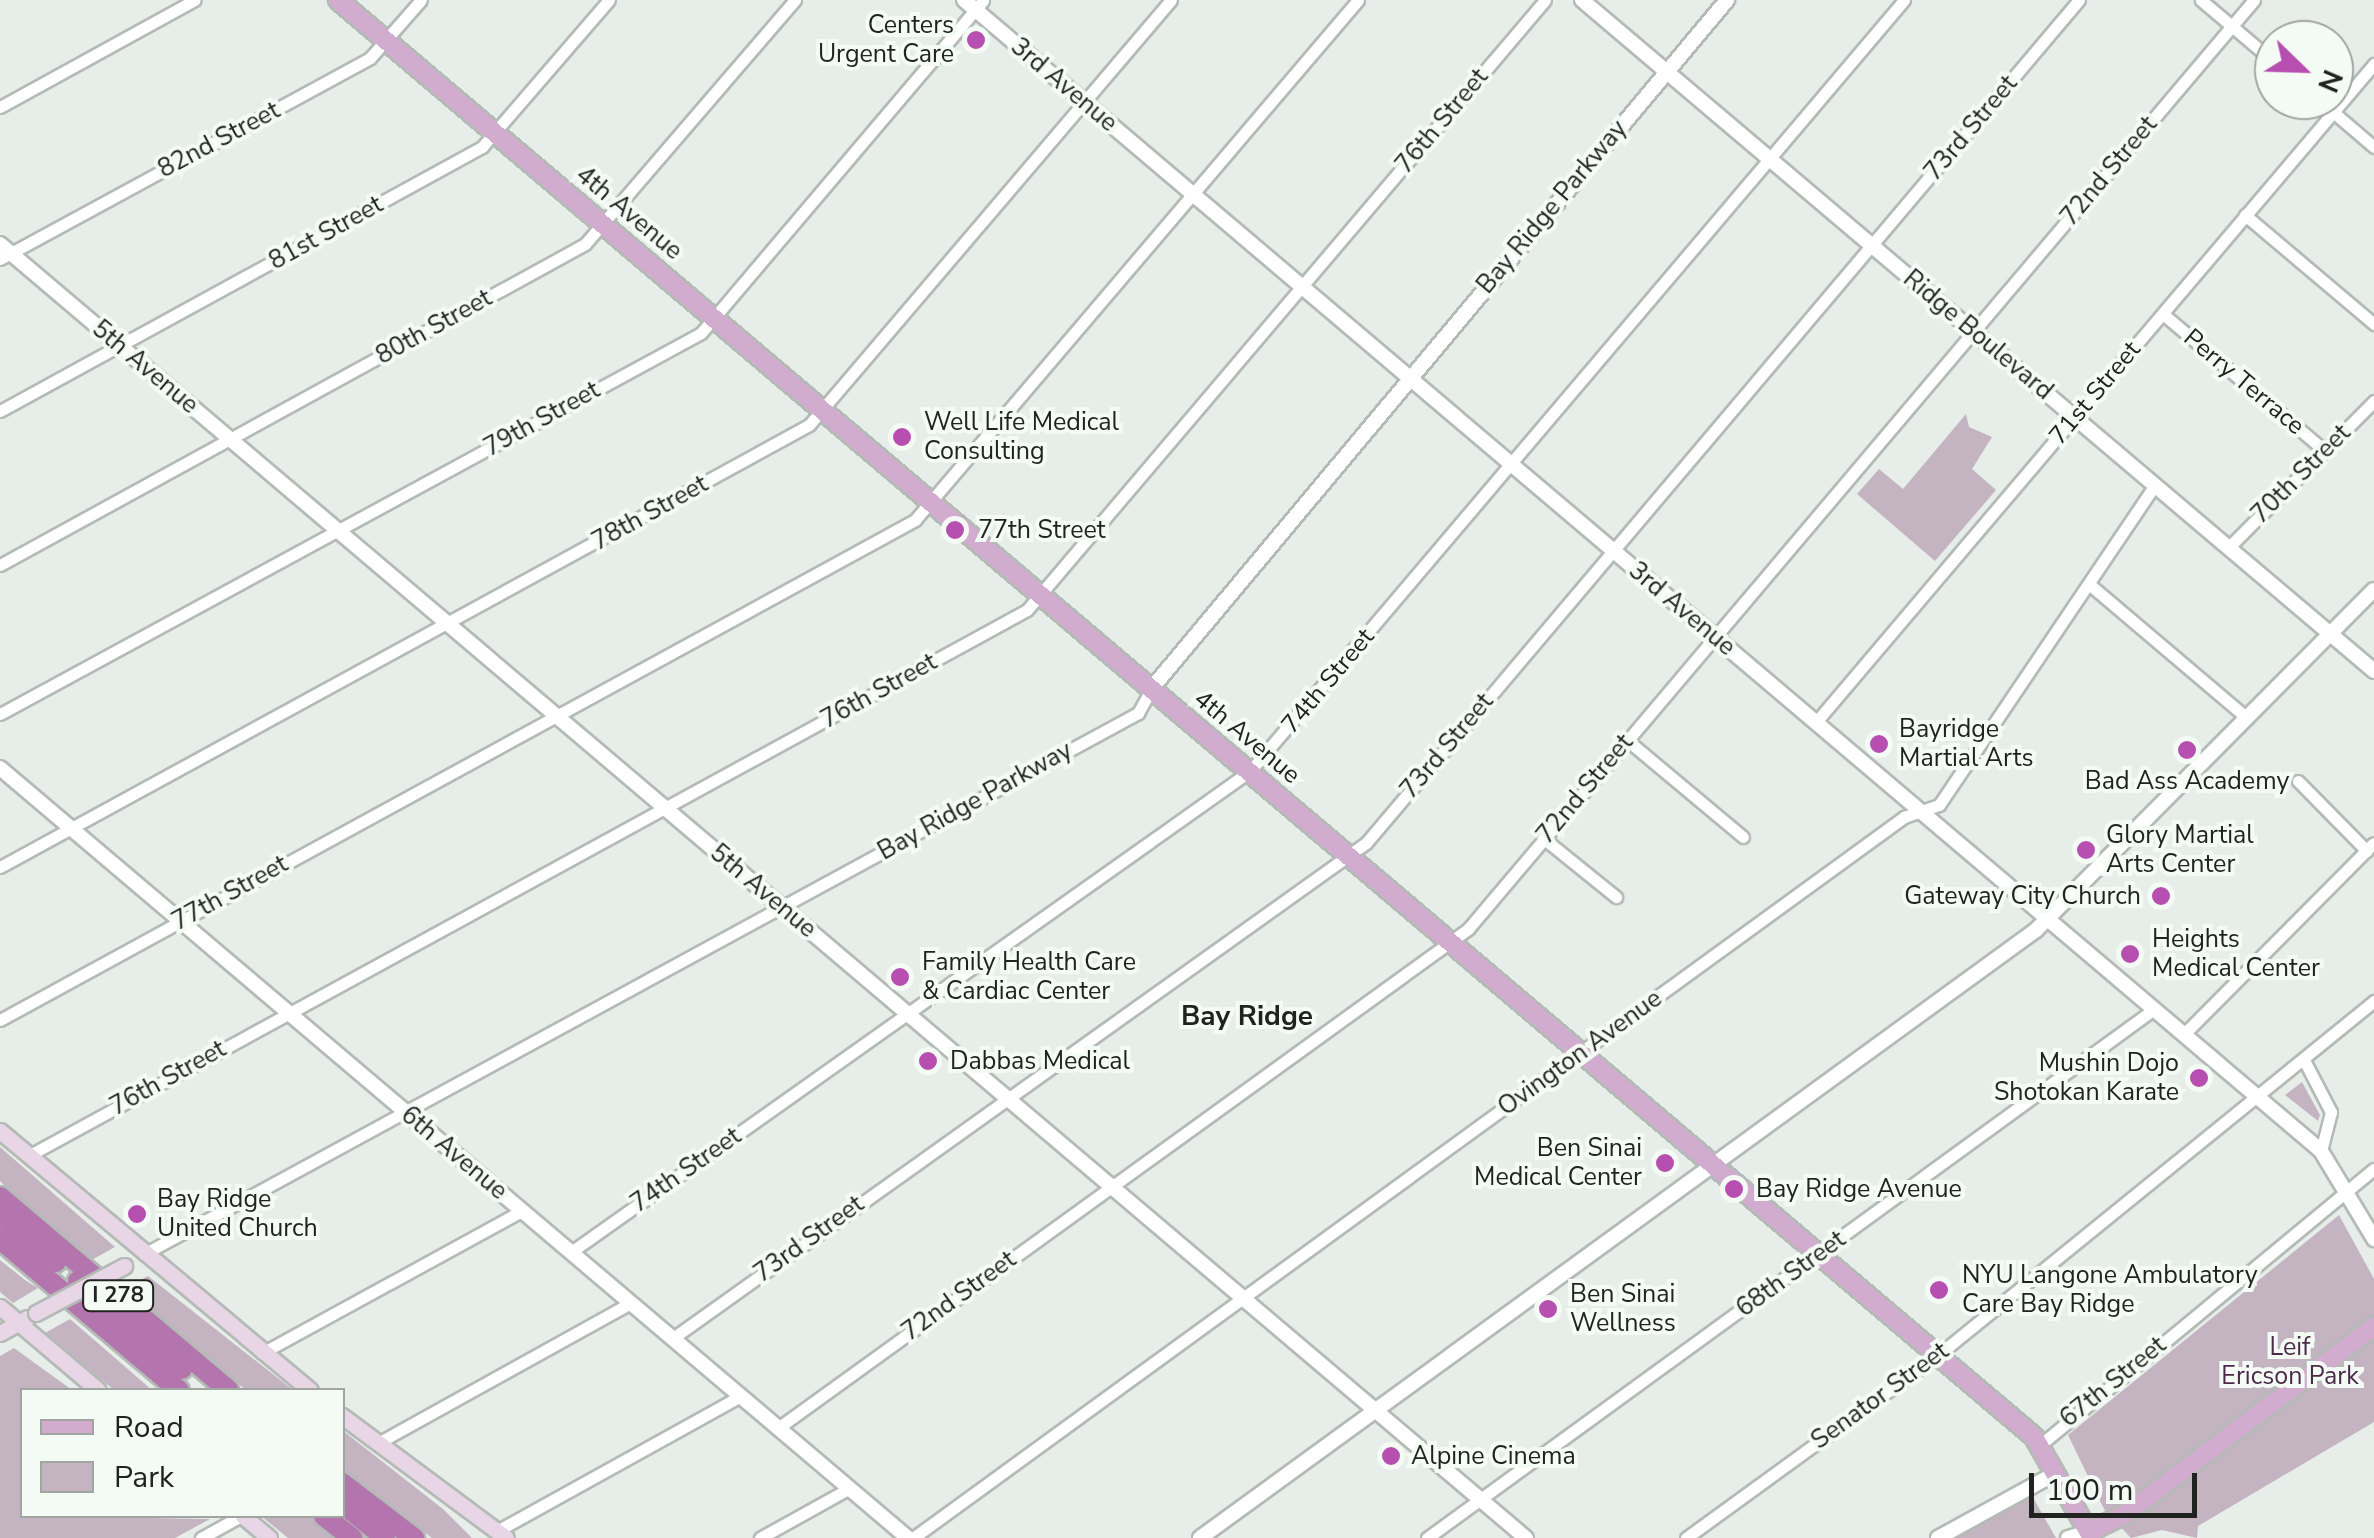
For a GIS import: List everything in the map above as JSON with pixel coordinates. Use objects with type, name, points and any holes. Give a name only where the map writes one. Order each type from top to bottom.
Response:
[{"type":"highway","name":"I 278","points":[[0,1196],[226,1388]]},
{"type":"highway","name":"I 278","points":[[0,1216],[206,1388]]},
{"type":"highway","name":"I 278","points":[[0,1239],[172,1386]]},
{"type":"highway","points":[[345,1485],[414,1538]]},
{"type":"highway","points":[[345,1505],[385,1538]]},
{"type":"highway","points":[[327,1518],[352,1538]]},
{"type":"highway","points":[[342,1518],[368,1538]]},
{"type":"main road","name":"4th Avenue","points":[[338,0],[1938,1355],[2040,1446],[2091,1535]]},
{"type":"main road","points":[[0,1131],[307,1388]]},
{"type":"main road","name":"Bay Ridge Parkway","points":[[0,1333],[144,1254]]},
{"type":"main road","points":[[0,1306],[96,1388]]},
{"type":"main road","points":[[2091,1535],[2127,1514],[2374,1326]]},
{"type":"main road","points":[[345,1418],[502,1534]]},
{"type":"main road","points":[[245,1518],[270,1538]]},
{"type":"street","points":[[0,107],[195,0]]},
{"type":"street","name":"82nd Street","points":[[4,252],[370,58],[421,0]]},
{"type":"street","name":"81st Street","points":[[0,411],[496,133],[608,0]]},
{"type":"street","name":"80th Street","points":[[0,565],[231,439],[606,225],[795,0]]},
{"type":"street","name":"78th Street","points":[[0,867],[448,624],[822,410],[1170,0]]},
{"type":"street","name":"77th Street","points":[[0,1020],[915,520],[1358,0]]},
{"type":"street","name":"76th Street","points":[[28,1156],[666,809],[1043,596],[1546,0]]},
{"type":"street","name":"Ridge Boulevard","points":[[1582,0],[2374,671]]},
{"type":"street","name":"Bay Ridge Parkway","points":[[144,1254],[1138,712],[1152,688],[1408,376],[1727,0]]},
{"type":"street","name":"74th Street","points":[[570,1252],[1250,771],[1904,0]]},
{"type":"street","name":"73rd Street","points":[[673,1338],[1366,843],[2079,0]]},
{"type":"street","points":[[2201,0],[2254,45]]},
{"type":"street","name":"72nd Street","points":[[778,1428],[1450,941],[1627,740],[2254,0]]},
{"type":"street","name":"3rd Avenue","points":[[974,3],[1084,102],[2322,1152],[2374,1239]]},
{"type":"street","name":"79th Street","points":[[0,714],[338,531],[714,318],[974,3]]},
{"type":"street","name":"71st Street","points":[[2354,87],[2374,64]]},
{"type":"street","name":"71st Street","points":[[1816,722],[2326,120]]},
{"type":"street","points":[[2342,120],[2374,147]]},
{"type":"street","points":[[2246,215],[2374,324]]},
{"type":"street","name":"5th Avenue","points":[[4,252],[231,439],[1526,1538]]},
{"type":"street","name":"Perry Terrace","points":[[2163,314],[2325,451]]},
{"type":"street","name":"70th Street","points":[[2229,547],[2374,401]]},
{"type":"street","name":"Ovington Avenue","points":[[910,1538],[1921,811],[1940,805],[2155,485]]},
{"type":"street","points":[[2089,584],[2246,717]]},
{"type":"street","points":[[1204,1537],[2046,918],[2374,590]]},
{"type":"street","points":[[1627,740],[1743,837]]},
{"type":"street","name":"6th Avenue","points":[[0,768],[910,1538]]},
{"type":"street","points":[[2184,1034],[2370,847],[2298,782]]},
{"type":"street","points":[[1543,838],[1616,898]]},
{"type":"street","name":"Senator Street","points":[[1686,1538],[1938,1355],[2374,1001]]},
{"type":"street","name":"68th Street","points":[[1427,1538],[2154,1009]]},
{"type":"street","points":[[2304,1060],[2331,1112],[2322,1152]]},
{"type":"street","name":"67th Street","points":[[2040,1446],[2374,1170]]},
{"type":"street","points":[[262,1353],[521,1210]]},
{"type":"street","points":[[378,1443],[631,1304]]},
{"type":"street","points":[[502,1534],[741,1396]]},
{"type":"street","points":[[1938,1538],[2056,1472]]},
{"type":"street","points":[[760,1538],[850,1488]]},
{"type":"street","points":[[201,1538],[238,1518]]},
{"type":"street","points":[[2068,1538],[2091,1535]]},
{"type":"green space","points":[[1966,414],[1969,427],[1992,437],[1972,469],[1996,490],[1935,561],[1857,494],[1879,469],[1903,489]]},
{"type":"green space","points":[[2302,1082],[2320,1115],[2318,1121],[2285,1095]]},
{"type":"green space","points":[[0,1147],[115,1247],[88,1262],[39,1220],[0,1181]]},
{"type":"green space","name":"Leif Ericson Park","points":[[2339,1215],[2374,1279],[2374,1422],[2198,1526],[2197,1538],[2162,1530],[2131,1538],[2104,1509],[2068,1435]]},
{"type":"green space","points":[[0,1260],[38,1288],[13,1303],[0,1292]]},
{"type":"green space","points":[[148,1276],[290,1388],[243,1388],[120,1291]]},
{"type":"green space","points":[[70,1319],[150,1388],[112,1388],[45,1333]]},
{"type":"green space","points":[[14,1348],[69,1388],[20,1388],[20,1518],[210,1519],[175,1538],[0,1538],[0,1356]]},
{"type":"green space","points":[[345,1432],[443,1509],[472,1538],[432,1538],[345,1471]]},
{"type":"green space","points":[[2031,1494],[2056,1538],[1953,1538]]},
{"type":"green space","points":[[263,1518],[312,1518],[344,1538],[288,1538]]},
{"type":"place","name":"Centers Urgent Care","points":[[976,40]]},
{"type":"place","name":"Well Life Medical Consulting","points":[[902,437]]},
{"type":"place","name":"77th Street","points":[[955,530]]},
{"type":"place","name":"Bayridge Martial Arts","points":[[1879,744]]},
{"type":"place","name":"Bad Ass Academy","points":[[2187,750]]},
{"type":"place","name":"Glory Martial Arts Center","points":[[2086,850]]},
{"type":"place","name":"Gateway City Church","points":[[2161,896]]},
{"type":"place","name":"Heights Medical Center","points":[[2130,954]]},
{"type":"place","name":"Family Health Care & Cardiac Center","points":[[900,977]]},
{"type":"place","name":"Dabbas Medical","points":[[928,1061]]},
{"type":"place","name":"Mushin Dojo Shotokan Karate","points":[[2199,1078]]},
{"type":"place","name":"Ben Sinai Medical Center","points":[[1665,1163]]},
{"type":"place","name":"Bay Ridge Avenue","points":[[1734,1189]]},
{"type":"place","name":"Bay Ridge United Church","points":[[137,1214]]},
{"type":"place","name":"NYU Langone Ambulatory Care Bay Ridge","points":[[1939,1290]]},
{"type":"place","name":"Ben Sinai Wellness","points":[[1548,1309]]},
{"type":"place","name":"Alpine Cinema","points":[[1391,1456]]},
{"type":"district","name":"Bay Ridge","points":[[1247,1016]]}]
